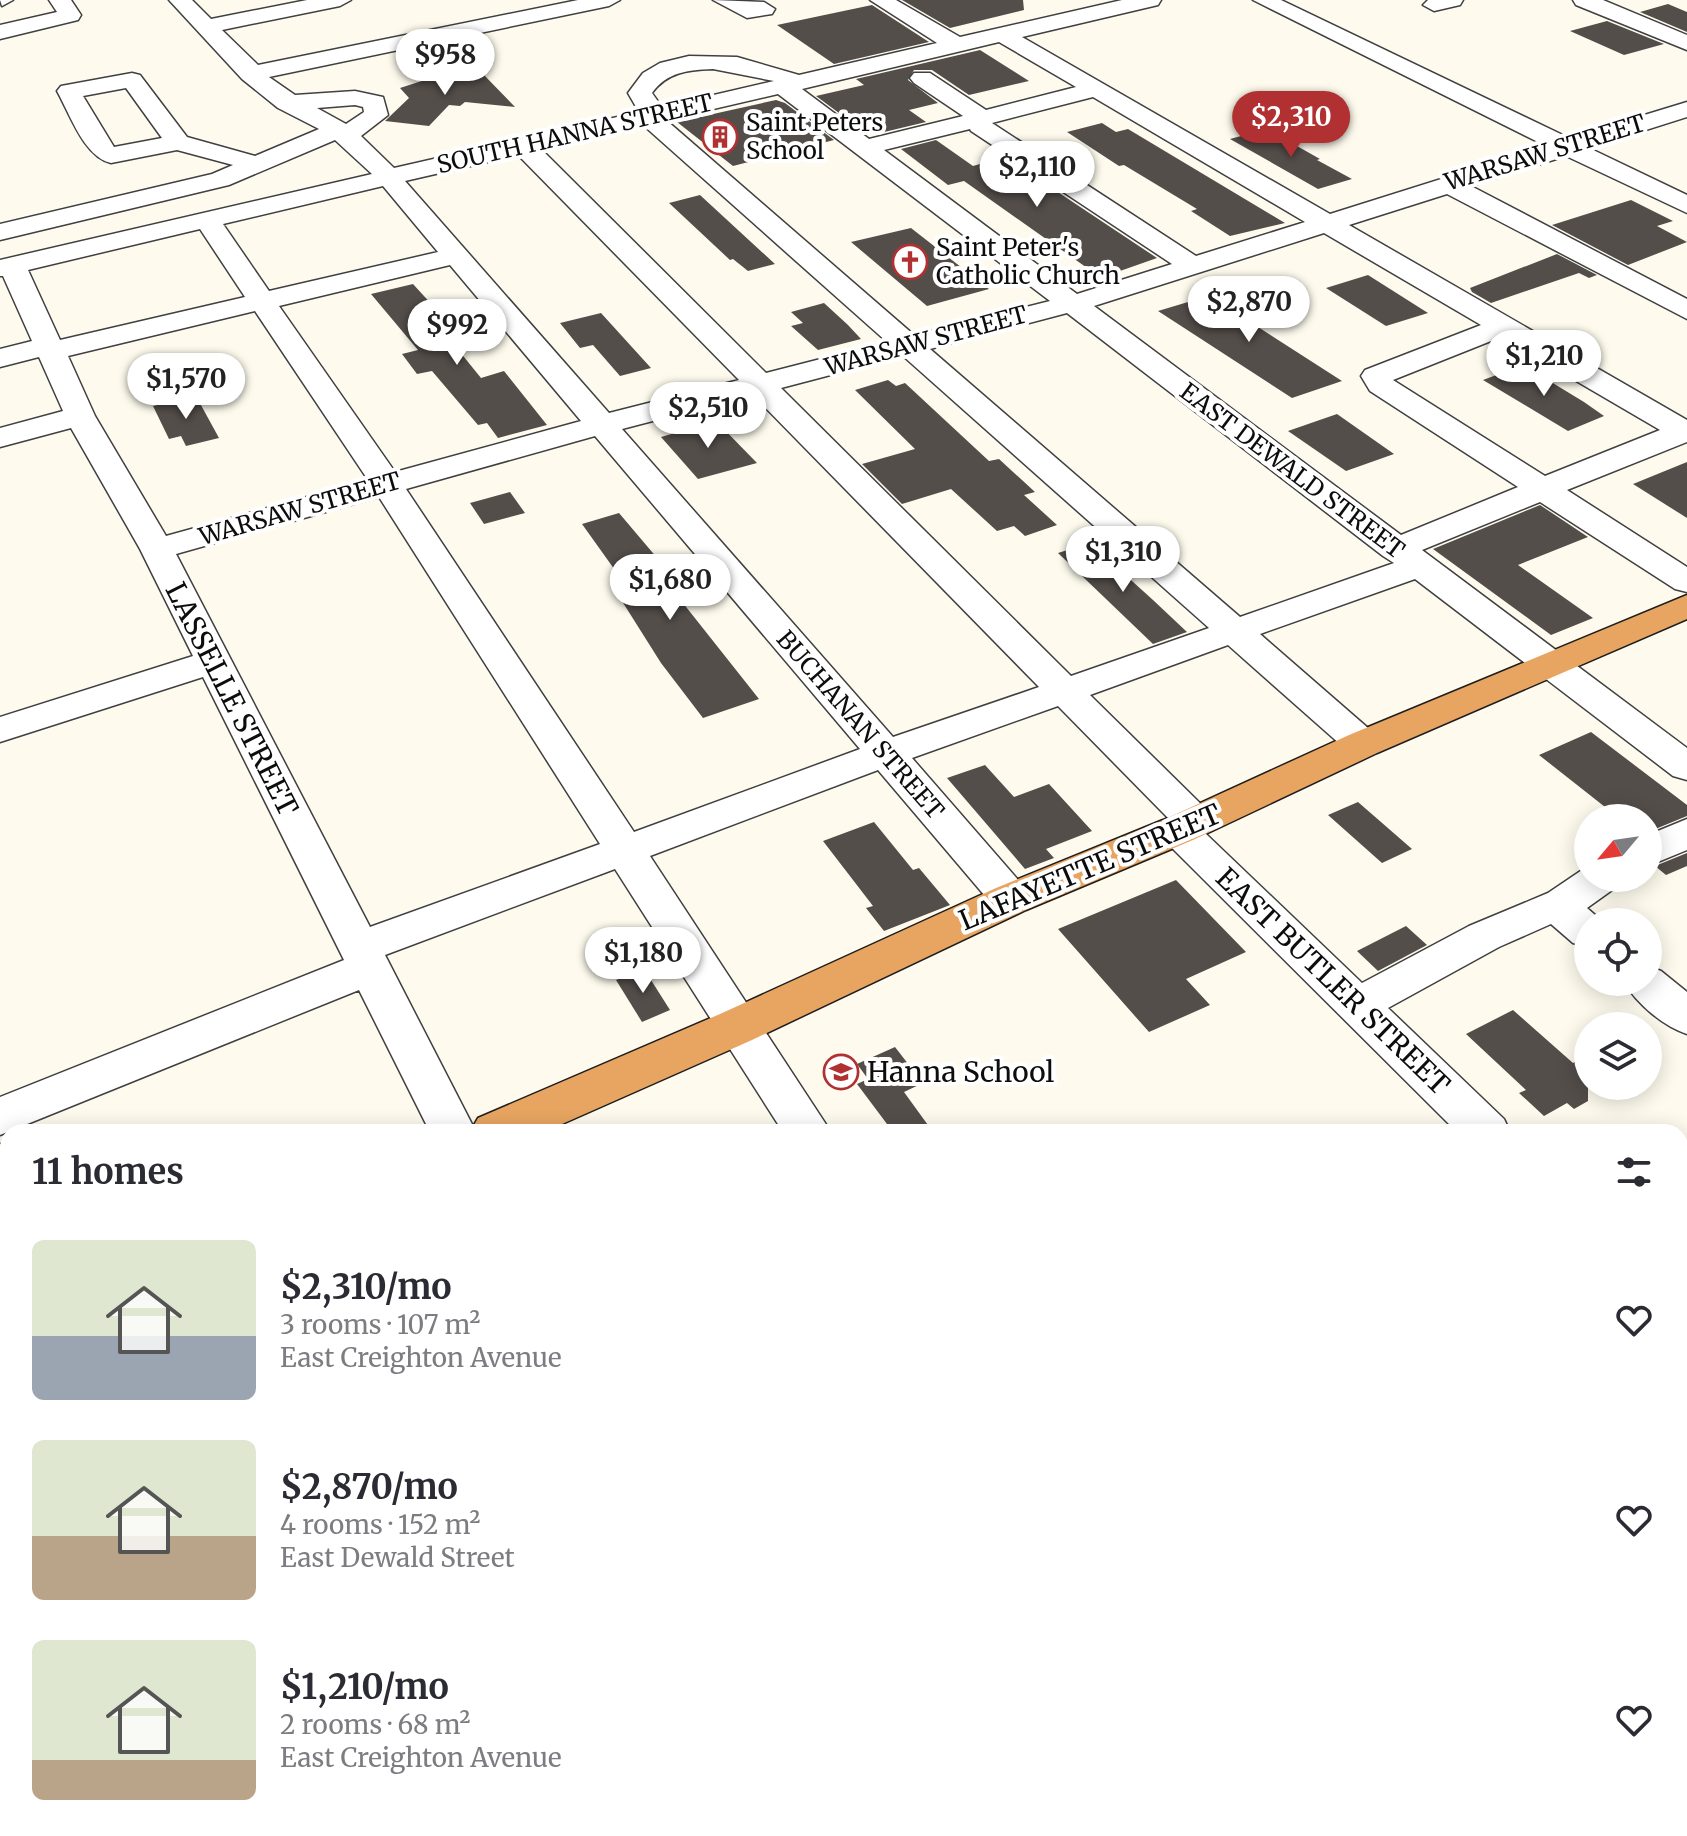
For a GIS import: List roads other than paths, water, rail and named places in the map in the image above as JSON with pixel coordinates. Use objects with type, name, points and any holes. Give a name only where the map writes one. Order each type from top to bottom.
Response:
[{"type":"highway","name":"LAFAYETTE STREET","points":[[513,1124],[736,1027],[1011,899],[1187,826],[1363,744],[1687,606]]},
{"type":"street","points":[[0,32],[70,15],[60,0]]},
{"type":"street","name":"BUCHANAN STREET","points":[[180,0],[250,74],[286,103],[342,132],[387,177],[1011,899]]},
{"type":"street","points":[[204,27],[340,0]]},
{"type":"street","points":[[250,74],[609,0]]},
{"type":"street","points":[[881,0],[957,45]]},
{"type":"street","name":"SOUTH HANNA STREET","points":[[4,255],[207,220],[1003,35],[1112,4],[1150,0]]},
{"type":"street","points":[[1264,0],[1687,205]]},
{"type":"street","points":[[1584,0],[1687,43]]},
{"type":"street","points":[[713,1],[747,11],[764,9]]},
{"type":"street","points":[[1642,24],[1676,14]]},
{"type":"street","points":[[459,31],[474,51],[503,45]]},
{"type":"street","points":[[1003,35],[1686,431]]},
{"type":"street","name":"EAST DEWALD STREET","points":[[653,116],[640,93],[649,79],[669,69],[729,62],[775,71],[864,148],[1687,767]]},
{"type":"street","points":[[922,78],[979,119],[980,126],[1194,267]]},
{"type":"street","points":[[864,148],[1097,89]]},
{"type":"street","points":[[4,255],[259,165],[376,115],[375,102],[336,98],[286,103]]},
{"type":"street","name":"WARSAW STREET","points":[[157,549],[600,425],[1072,304],[1306,232],[1326,221],[1446,183],[1683,113]]},
{"type":"street","points":[[653,116],[1363,744]]},
{"type":"street","points":[[178,142],[259,165]]},
{"type":"street","name":"EAST BUTLER STREET","points":[[523,146],[1064,690],[1187,826],[1357,1005],[1479,1124]]},
{"type":"street","points":[[1446,183],[1687,310]]},
{"type":"street","points":[[207,220],[387,485],[736,1027],[803,1124]]},
{"type":"street","name":"LASSELLE STREET","points":[[4,255],[80,416],[157,549],[211,662],[449,1124]]},
{"type":"street","points":[[0,358],[238,304],[262,302],[455,256]]},
{"type":"street","points":[[1504,326],[1376,376],[1381,385],[1687,582]]},
{"type":"street","points":[[0,438],[80,416]]},
{"type":"street","points":[[0,1117],[364,958],[623,852],[885,754],[1236,632],[1406,558],[1544,488],[1686,431]]},
{"type":"street","points":[[0,730],[211,662]]},
{"type":"street","points":[[1662,845],[1687,833]]},
{"type":"street","points":[[1357,1005],[1537,912],[1574,918]]},
{"type":"street","points":[[1662,996],[1687,1017]]},
{"type":"place","name":"Saint Peters School","points":[[720,137]]},
{"type":"place","name":"Saint Peter's Catholic Church","points":[[910,262]]},
{"type":"place","name":"Hanna School","points":[[841,1072]]}]
